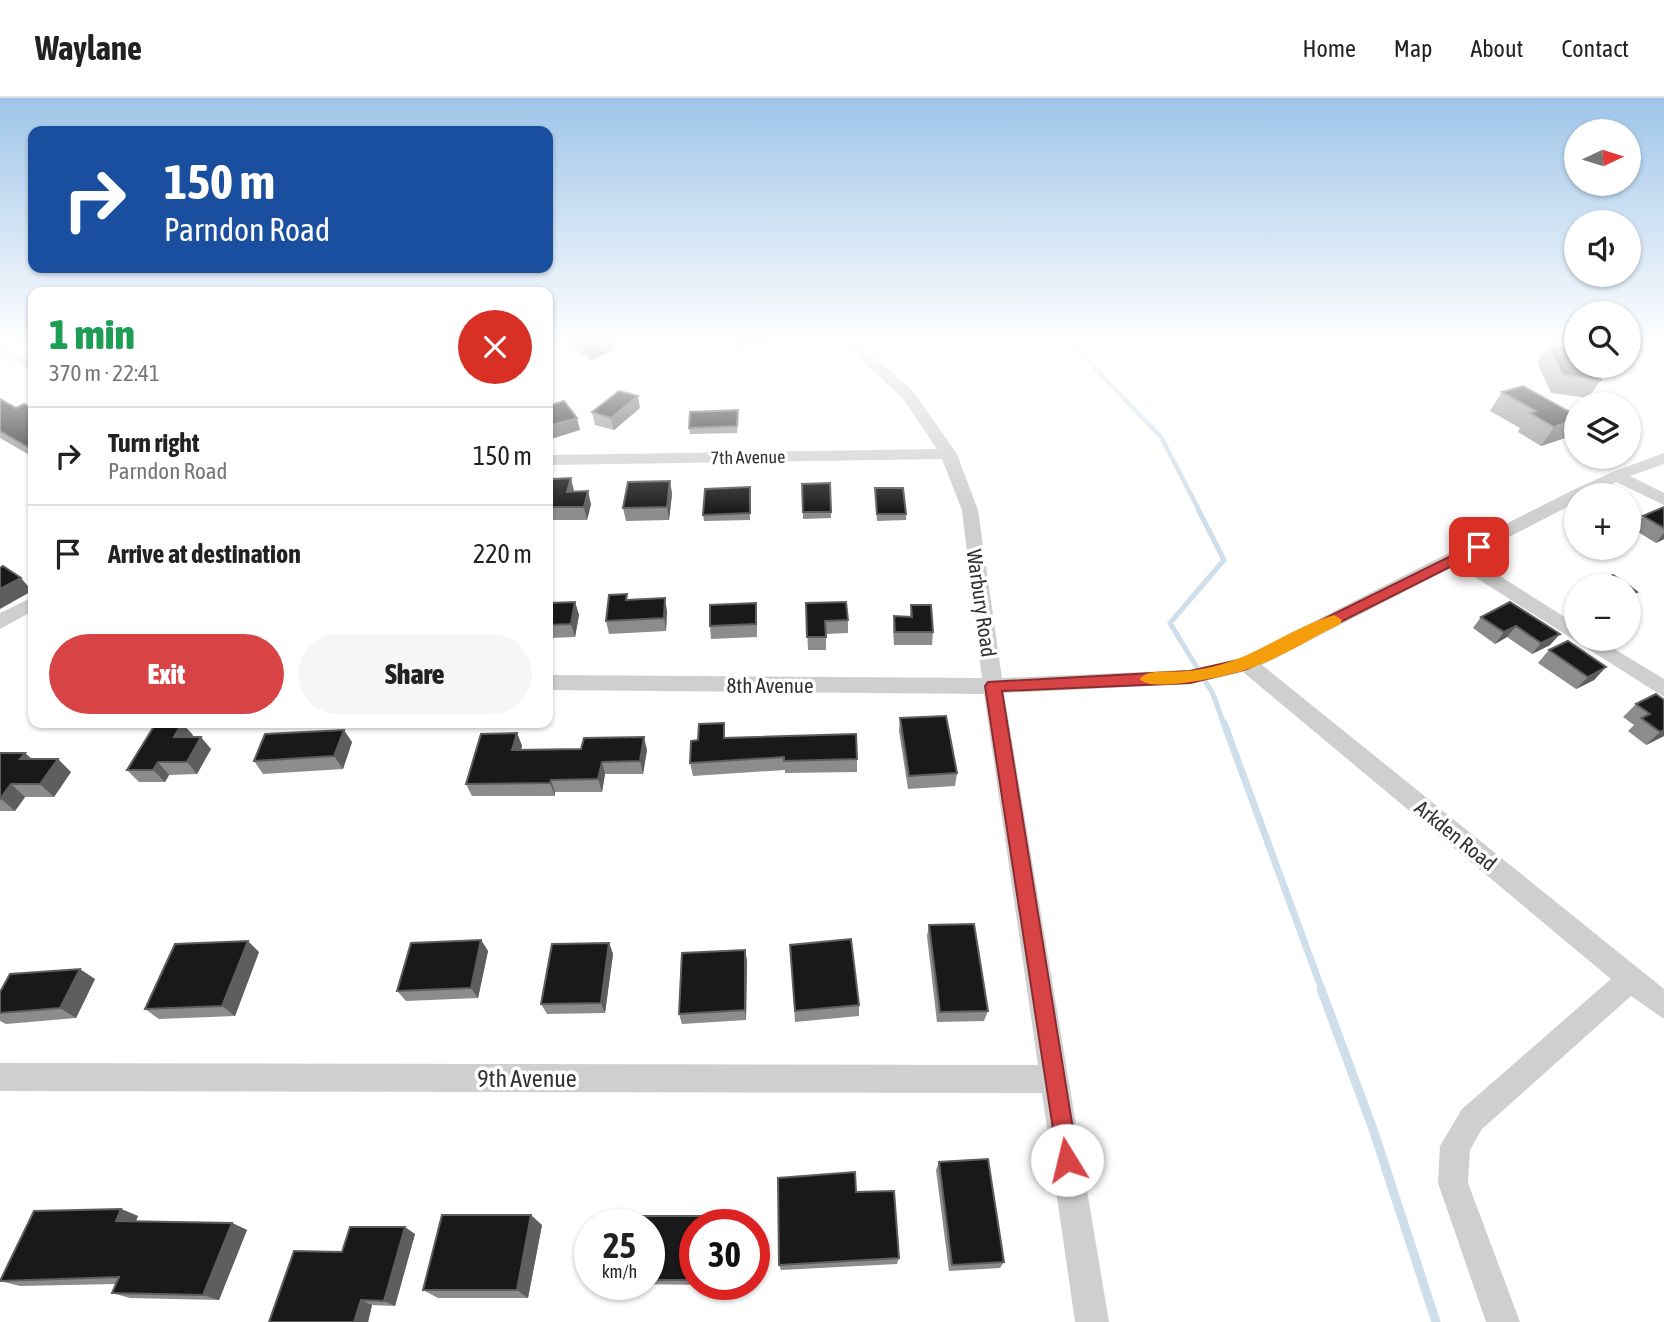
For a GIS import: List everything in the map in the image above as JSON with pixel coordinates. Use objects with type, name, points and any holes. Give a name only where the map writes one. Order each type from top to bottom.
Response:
[{"type":"street","name":"Warbury Road","points":[[909,399],[922,411],[949,454],[962,482],[970,510],[993,686],[1092,1322]]},
{"type":"street","name":"7th Avenue","points":[[553,460],[949,454]]},
{"type":"street","name":"8th Avenue","points":[[1602,483],[1664,458]]},
{"type":"street","points":[[1616,476],[1664,500]]},
{"type":"street","name":"8th Avenue","points":[[553,683],[993,686],[1190,677],[1247,664],[1564,502]]},
{"type":"street","points":[[1458,558],[1564,626]]},
{"type":"street","points":[[0,622],[28,607]]},
{"type":"street","points":[[1603,651],[1664,689]]},
{"type":"street","name":"Arkden Road","points":[[1247,664],[1664,1006]]},
{"type":"street","points":[[1503,1322],[1453,1183],[1455,1146],[1472,1119],[1631,979]]},
{"type":"street","name":"9th Avenue","points":[[0,1077],[1054,1079]]},
{"type":"building","points":[[0,399],[16,408],[24,404],[28,406],[28,447],[0,431]]},
{"type":"building","points":[[609,399],[634,399],[611,418],[592,412]]},
{"type":"building","points":[[1515,399],[1547,399],[1564,409],[1564,424],[1554,427],[1530,413],[1536,411]]},
{"type":"building","points":[[564,401],[577,418],[553,425],[553,404]]},
{"type":"building","points":[[738,410],[737,426],[689,428],[690,412]]},
{"type":"building","points":[[571,478],[567,492],[588,491],[584,507],[553,507],[553,479]]},
{"type":"building","points":[[670,481],[667,507],[623,508],[628,482]]},
{"type":"building","points":[[830,483],[831,512],[803,512],[802,484]]},
{"type":"building","points":[[750,487],[750,513],[703,515],[705,489]]},
{"type":"building","points":[[875,488],[903,488],[906,514],[877,514]]},
{"type":"building","points":[[1664,507],[1664,528],[1643,516]]},
{"type":"building","points":[[3,566],[21,578],[0,589],[0,568]]},
{"type":"building","points":[[627,594],[626,600],[665,598],[664,618],[606,621],[609,595]]},
{"type":"building","points":[[575,602],[571,624],[553,625],[553,603]]},
{"type":"building","points":[[846,602],[848,620],[825,621],[826,637],[807,637],[806,603]]},
{"type":"building","points":[[1510,602],[1560,634],[1541,643],[1516,626],[1504,632],[1481,617]]},
{"type":"building","points":[[756,603],[756,624],[710,626],[710,605]]},
{"type":"building","points":[[911,605],[931,605],[933,632],[895,632],[894,616],[912,617]]},
{"type":"building","points":[[1564,643],[1564,651],[1583,651],[1606,667],[1588,677],[1549,650]]},
{"type":"building","points":[[1656,694],[1664,700],[1664,730],[1660,732],[1641,718],[1650,714],[1636,704]]},
{"type":"building","points":[[946,716],[957,773],[909,776],[900,718]]},
{"type":"building","points":[[724,723],[724,738],[856,734],[857,759],[784,761],[784,757],[690,763],[691,741],[698,740],[699,724]]},
{"type":"building","points":[[153,728],[179,728],[174,737],[201,737],[187,762],[158,762],[153,770],[127,770]]},
{"type":"building","points":[[344,730],[334,756],[254,761],[265,734]]},
{"type":"building","points":[[517,733],[512,750],[581,749],[584,738],[644,737],[640,761],[602,762],[598,779],[551,780],[550,783],[466,784],[481,734]]},
{"type":"building","points":[[0,753],[25,753],[20,759],[58,759],[40,784],[11,784],[0,799]]},
{"type":"building","points":[[974,924],[988,1011],[940,1012],[929,925]]},
{"type":"building","points":[[851,939],[859,1005],[795,1011],[790,945]]},
{"type":"building","points":[[481,940],[471,988],[397,991],[411,943]]},
{"type":"building","points":[[248,941],[222,1006],[145,1009],[175,944]]},
{"type":"building","points":[[609,943],[601,1003],[541,1004],[552,944]]},
{"type":"building","points":[[745,950],[745,1010],[679,1014],[682,953]]},
{"type":"building","points":[[80,969],[60,1008],[0,1013],[0,992],[10,974]]},
{"type":"building","points":[[988,1159],[1004,1262],[952,1265],[939,1162]]},
{"type":"building","points":[[855,1172],[856,1192],[894,1191],[899,1258],[779,1265],[778,1178]]},
{"type":"building","points":[[121,1209],[116,1221],[232,1223],[203,1295],[112,1293],[119,1277],[0,1281],[34,1211]]},
{"type":"building","points":[[442,1215],[531,1215],[517,1290],[423,1290]]},
{"type":"building","points":[[665,1216],[679,1216],[679,1280],[665,1280]]},
{"type":"building","points":[[350,1227],[405,1227],[384,1301],[361,1300],[354,1322],[269,1322],[294,1251],[342,1252]]},
{"type":"waterway","points":[[1125,399],[1161,437],[1200,512]]},
{"type":"waterway","points":[[1199,511],[1224,560],[1170,623],[1213,694],[1224,725]]},
{"type":"waterway","points":[[1224,723],[1322,990]]},
{"type":"waterway","points":[[1321,989],[1373,1129],[1436,1322]]},
{"type":"slow traffic","points":[[1147,679],[1190,677],[1247,664],[1334,620]]},
{"type":"route","points":[[1067,1160],[993,686],[1190,677],[1247,664],[1479,547]]}]
